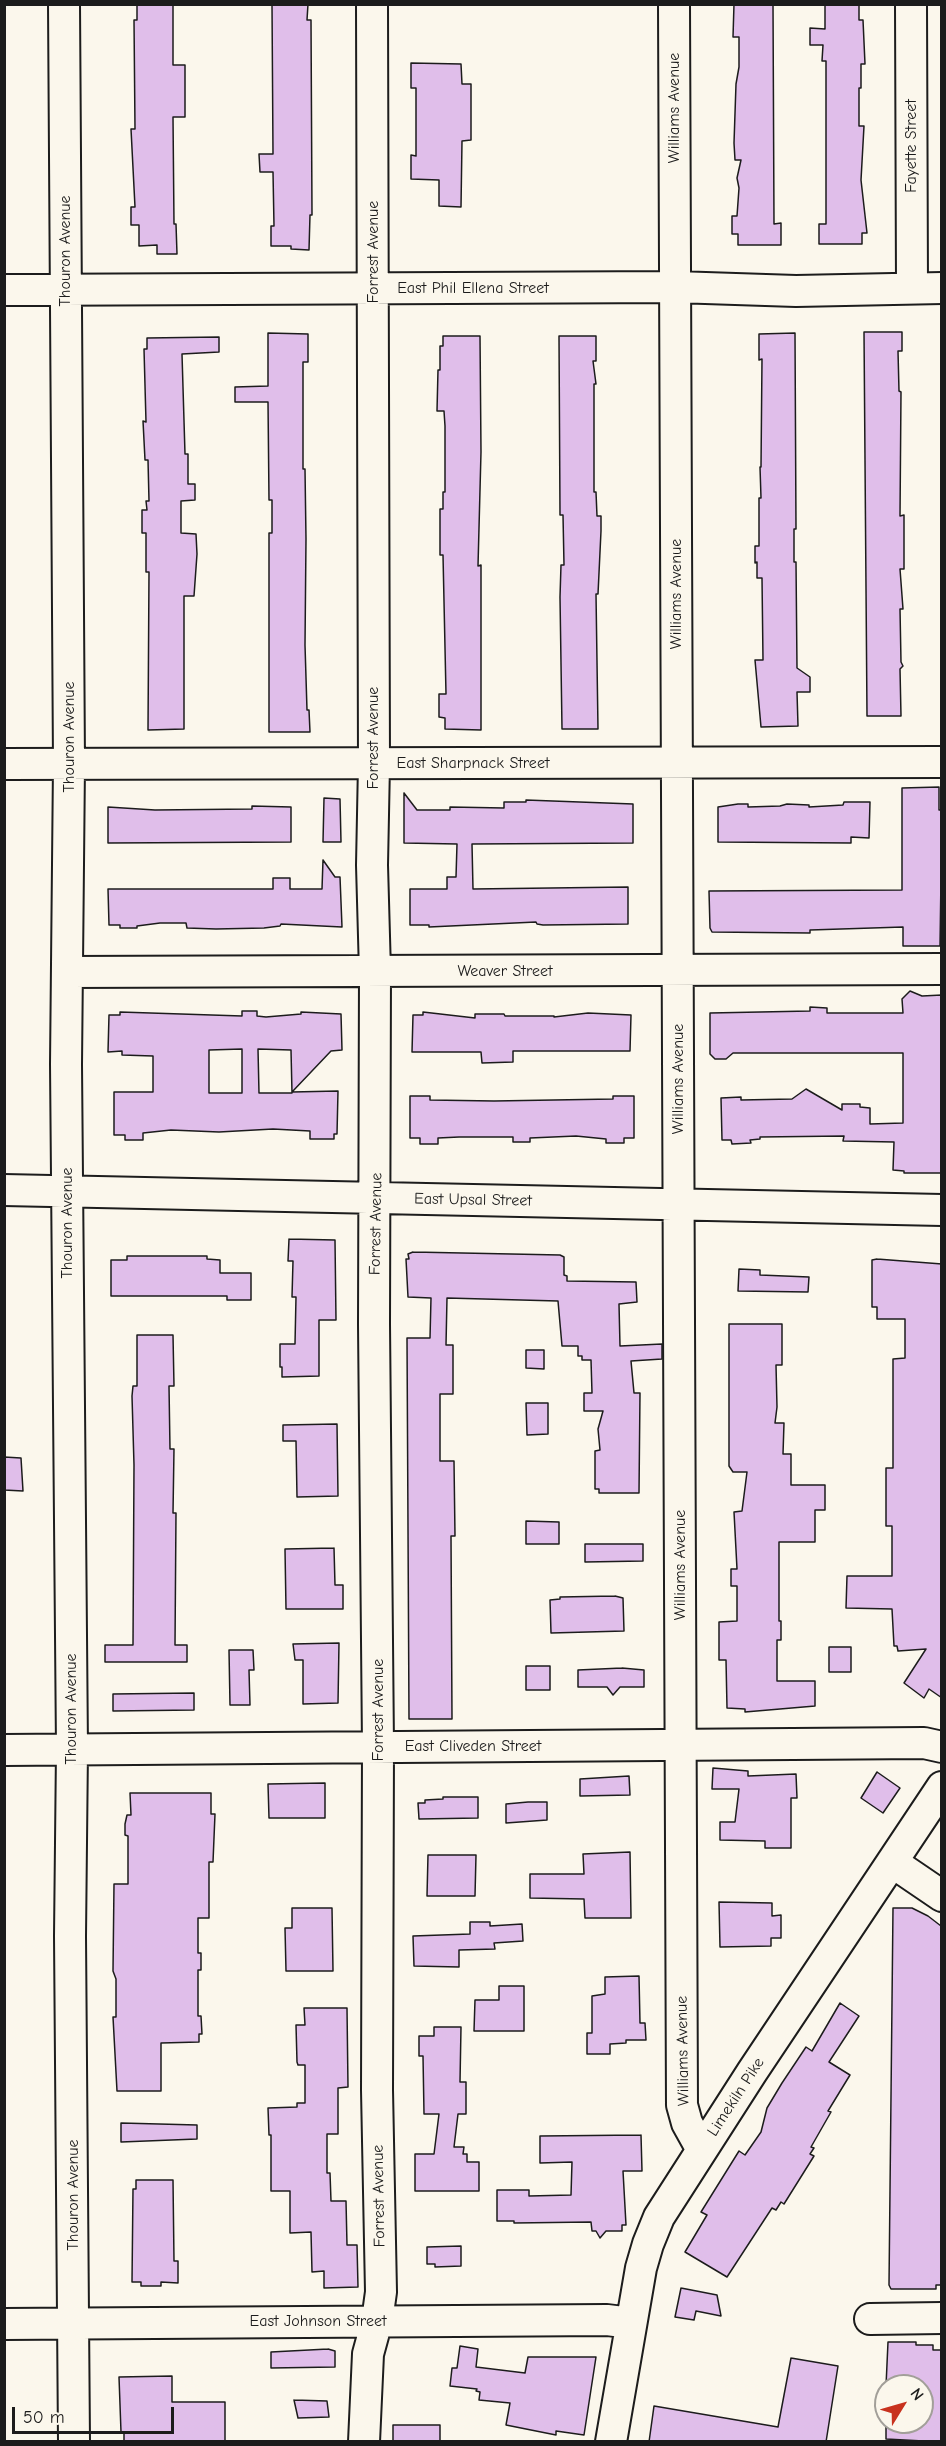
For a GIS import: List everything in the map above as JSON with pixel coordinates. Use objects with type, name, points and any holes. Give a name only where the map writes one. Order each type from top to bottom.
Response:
[{"type":"street","name":"Thouron Avenue","points":[[64,4],[69,764],[66,1064],[72,1749],[70,1936],[74,2442]]},
{"type":"street","name":"Forrest Avenue","points":[[364,2442],[368,2354],[377,2321],[381,2292],[377,2090],[378,1746],[374,1324],[376,1198],[372,865],[374,764],[372,4]]},
{"type":"street","name":"Williams Avenue","points":[[674,4],[682,2105],[687,2123],[702,2150]]},
{"type":"street","name":"Fayette Street","points":[[911,4],[912,287]]},
{"type":"street","name":"East Phil Ellena Street","points":[[4,290],[675,287],[796,291],[942,288]]},
{"type":"street","name":"East Sharpnack Street","points":[[4,764],[942,762]]},
{"type":"street","name":"Weaver Street","points":[[68,972],[942,969]]},
{"type":"street","name":"East Upsal Street","points":[[4,1190],[942,1210]]},
{"type":"street","name":"East Cliveden Street","points":[[4,1750],[924,1743],[942,1747]]},
{"type":"street","name":"Limekiln Pike","points":[[610,2442],[641,2268],[653,2230],[702,2150],[942,1787]]},
{"type":"street","points":[[892,1862],[942,1896]]},
{"type":"street","points":[[870,2319],[942,2318]]},
{"type":"street","name":"East Johnson Street","points":[[4,2324],[608,2320],[631,2323]]},
{"type":"building","points":[[137,4],[173,4],[173,65],[185,65],[185,117],[173,117],[174,224],[176,224],[177,254],[157,254],[157,245],[139,246],[139,225],[131,225],[131,207],[135,207],[131,129],[135,129],[134,20],[137,20]]},
{"type":"building","points":[[272,4],[308,4],[307,20],[311,20],[312,215],[310,215],[309,250],[291,249],[291,246],[271,246],[271,226],[274,226],[273,172],[260,172],[259,154],[273,154]]},
{"type":"building","points":[[734,4],[773,4],[774,224],[781,223],[781,245],[738,245],[738,234],[732,234],[732,216],[737,216],[739,188],[737,178],[741,160],[735,160],[734,143],[739,37],[733,37]]},
{"type":"building","points":[[825,4],[859,4],[859,20],[863,20],[865,64],[861,64],[859,126],[864,126],[861,180],[867,233],[862,233],[862,244],[819,244],[819,224],[826,224],[826,61],[822,61],[823,45],[810,45],[810,28],[825,29]]},
{"type":"building","points":[[411,63],[461,64],[462,84],[471,84],[471,140],[462,141],[461,207],[439,206],[439,180],[411,179],[411,155],[416,156],[416,88],[411,88]]},
{"type":"building","points":[[864,332],[902,332],[902,351],[898,351],[899,391],[901,392],[900,516],[904,515],[904,569],[900,569],[903,609],[900,609],[903,666],[900,669],[901,716],[867,716]]},
{"type":"building","points":[[268,333],[308,334],[308,362],[303,362],[303,469],[305,469],[306,539],[305,645],[310,732],[269,732],[269,533],[272,533],[272,500],[269,500],[268,402],[235,402],[235,387],[268,386]]},
{"type":"building","points":[[795,333],[796,529],[794,529],[794,562],[796,562],[797,668],[810,677],[810,692],[797,692],[798,726],[761,727],[755,660],[763,660],[762,578],[757,578],[757,562],[755,563],[755,546],[759,546],[759,498],[761,498],[762,359],[759,360],[759,334]]},
{"type":"building","points":[[443,336],[480,336],[481,452],[478,566],[481,565],[481,730],[445,729],[445,718],[439,717],[439,694],[446,694],[443,555],[440,555],[440,509],[443,509],[443,492],[445,492],[445,426],[444,411],[437,411],[438,370],[440,370],[440,346],[443,346]]},
{"type":"building","points":[[559,336],[596,336],[596,361],[593,361],[596,384],[594,384],[594,492],[596,492],[597,516],[601,516],[598,594],[596,594],[598,729],[562,729],[560,597],[561,565],[564,565],[563,515],[560,515]]},
{"type":"building","points":[[219,337],[219,352],[182,354],[185,454],[188,454],[188,484],[195,484],[195,500],[181,501],[181,533],[196,534],[197,554],[194,596],[184,596],[184,729],[148,730],[149,572],[146,572],[146,533],[142,533],[142,510],[147,510],[146,501],[149,501],[148,460],[145,460],[143,421],[146,422],[144,349],[147,349],[147,338]]},
{"type":"building","points":[[939,787],[939,810],[942,810],[940,946],[903,946],[903,927],[810,930],[810,933],[712,932],[709,891],[902,890],[902,788]]},
{"type":"building","points":[[404,793],[417,810],[450,810],[450,807],[504,808],[504,802],[526,802],[526,800],[633,804],[633,843],[472,844],[473,889],[628,887],[628,924],[543,925],[536,922],[429,927],[429,925],[410,925],[410,889],[447,889],[447,877],[456,877],[457,844],[404,843]]},
{"type":"building","points":[[324,798],[340,799],[341,842],[323,842]]},
{"type":"building","points":[[844,802],[870,802],[869,838],[851,837],[851,843],[718,842],[718,807],[738,804],[748,804],[748,807],[787,804],[809,805],[809,807],[843,805]]},
{"type":"building","points":[[252,806],[291,807],[291,842],[108,843],[108,807],[155,810],[252,809]]},
{"type":"building","points":[[323,860],[335,877],[340,877],[342,927],[281,924],[264,928],[216,929],[187,928],[186,923],[160,923],[137,926],[137,928],[120,928],[120,925],[109,925],[108,889],[273,889],[273,878],[290,878],[290,889],[322,889]]},
{"type":"building","points":[[910,991],[922,996],[942,995],[942,1173],[904,1173],[904,1171],[893,1170],[894,1142],[843,1141],[844,1136],[760,1137],[760,1139],[750,1140],[751,1143],[732,1144],[731,1140],[722,1140],[721,1098],[792,1099],[806,1089],[842,1110],[842,1104],[860,1104],[860,1107],[870,1108],[870,1124],[903,1123],[903,1053],[733,1053],[726,1059],[715,1059],[710,1054],[710,1013],[810,1011],[810,1007],[827,1008],[827,1013],[903,1013],[902,999]]},
{"type":"building","points":[[242,1011],[257,1011],[257,1016],[266,1017],[301,1014],[301,1012],[341,1014],[342,1050],[331,1051],[292,1092],[338,1091],[337,1134],[334,1134],[334,1139],[310,1139],[310,1131],[273,1129],[219,1132],[171,1130],[143,1133],[143,1140],[125,1140],[125,1135],[114,1135],[114,1092],[153,1092],[153,1056],[122,1055],[122,1051],[108,1052],[109,1015],[120,1015],[120,1012],[242,1016]],"holes":[[[242,1049],[242,1093],[209,1093],[209,1050]],[[258,1049],[291,1050],[292,1093],[259,1093]]]},
{"type":"building","points":[[423,1012],[475,1018],[475,1014],[554,1017],[588,1013],[631,1015],[630,1051],[513,1051],[513,1062],[482,1063],[481,1052],[412,1052],[413,1015],[423,1015]]},
{"type":"building","points":[[410,1096],[430,1096],[430,1100],[494,1101],[613,1099],[613,1096],[634,1096],[634,1138],[624,1138],[624,1143],[606,1143],[606,1139],[576,1136],[530,1138],[530,1142],[513,1142],[513,1137],[459,1137],[438,1138],[438,1144],[420,1144],[420,1138],[410,1138]]},
{"type":"building","points":[[289,1239],[335,1240],[336,1320],[319,1320],[319,1376],[282,1377],[280,1344],[295,1344],[296,1297],[292,1297],[293,1261],[288,1261]]},
{"type":"building","points":[[413,1252],[560,1255],[564,1257],[564,1275],[567,1276],[567,1281],[636,1282],[637,1302],[619,1304],[620,1346],[662,1344],[662,1359],[631,1361],[634,1393],[640,1393],[639,1493],[599,1493],[599,1489],[595,1489],[595,1451],[600,1450],[598,1429],[603,1411],[584,1411],[584,1393],[592,1393],[591,1360],[582,1360],[582,1356],[578,1356],[578,1346],[562,1346],[558,1301],[447,1298],[446,1345],[453,1345],[453,1394],[440,1394],[440,1461],[454,1461],[455,1536],[451,1536],[452,1719],[409,1719],[407,1338],[430,1338],[431,1298],[408,1297],[406,1259],[409,1259],[408,1254]]},
{"type":"building","points":[[127,1256],[207,1256],[207,1259],[220,1260],[220,1273],[251,1273],[251,1300],[227,1300],[227,1296],[111,1296],[111,1260],[127,1260]]},
{"type":"building","points":[[872,1260],[942,1264],[942,1698],[929,1689],[924,1698],[904,1683],[926,1649],[898,1651],[897,1646],[894,1646],[892,1609],[846,1608],[847,1576],[892,1576],[892,1526],[886,1526],[886,1468],[893,1468],[893,1359],[905,1358],[905,1319],[877,1319],[877,1307],[872,1307]]},
{"type":"building","points":[[739,1269],[760,1270],[760,1275],[809,1277],[808,1292],[738,1291]]},
{"type":"building","points":[[729,1324],[782,1324],[782,1365],[776,1365],[775,1423],[784,1423],[783,1454],[791,1454],[791,1485],[825,1485],[825,1510],[815,1510],[815,1542],[779,1542],[781,1640],[777,1640],[777,1681],[815,1681],[815,1706],[745,1712],[745,1709],[727,1708],[726,1660],[719,1660],[719,1622],[737,1621],[737,1586],[731,1586],[731,1569],[737,1569],[734,1512],[742,1511],[747,1472],[733,1472],[729,1466]]},
{"type":"building","points":[[137,1335],[173,1335],[174,1386],[169,1386],[170,1449],[174,1449],[173,1513],[176,1513],[175,1645],[187,1645],[187,1662],[105,1662],[105,1645],[133,1645],[132,1396],[133,1386],[137,1386]]},
{"type":"building","points":[[526,1350],[544,1350],[544,1369],[526,1368]]},
{"type":"building","points":[[526,1403],[548,1403],[548,1434],[527,1435]]},
{"type":"building","points":[[337,1424],[338,1496],[297,1497],[296,1441],[283,1441],[283,1425]]},
{"type":"building","points":[[4,1457],[21,1458],[23,1491],[4,1490]]},
{"type":"building","points":[[526,1521],[559,1522],[559,1544],[526,1544]]},
{"type":"building","points":[[585,1544],[643,1544],[643,1561],[585,1562]]},
{"type":"building","points":[[334,1548],[335,1585],[343,1585],[343,1609],[286,1609],[285,1549]]},
{"type":"building","points":[[615,1596],[623,1598],[624,1631],[551,1633],[550,1600],[560,1599],[560,1597]]},
{"type":"building","points":[[339,1643],[338,1703],[303,1704],[303,1660],[295,1660],[293,1644]]},
{"type":"building","points":[[829,1647],[851,1647],[851,1672],[829,1672]]},
{"type":"building","points":[[229,1650],[253,1650],[254,1670],[249,1670],[250,1705],[230,1705]]},
{"type":"building","points":[[526,1666],[550,1666],[550,1690],[526,1690]]},
{"type":"building","points":[[622,1668],[644,1670],[644,1687],[620,1687],[613,1695],[607,1687],[578,1687],[578,1670]]},
{"type":"building","points":[[194,1693],[194,1710],[113,1711],[113,1694]]},
{"type":"building","points":[[713,1768],[748,1771],[748,1776],[796,1774],[797,1798],[791,1798],[791,1848],[765,1848],[765,1841],[720,1840],[720,1822],[735,1822],[739,1789],[712,1789]]},
{"type":"building","points":[[877,1772],[900,1788],[883,1813],[861,1798]]},
{"type":"building","points":[[629,1776],[630,1795],[580,1796],[580,1779]]},
{"type":"building","points":[[325,1783],[325,1818],[269,1818],[268,1784]]},
{"type":"building","points":[[130,1793],[211,1793],[211,1814],[215,1814],[213,1862],[209,1862],[209,1918],[198,1918],[198,1953],[201,1953],[201,1970],[198,1970],[198,2016],[201,2016],[202,2034],[199,2034],[199,2042],[161,2043],[161,2091],[117,2091],[113,2017],[116,2017],[116,1979],[113,1971],[114,1884],[128,1884],[128,1836],[125,1835],[125,1824],[127,1815],[131,1815]]},
{"type":"building","points":[[443,1797],[478,1797],[478,1818],[419,1819],[418,1803],[425,1803],[425,1800],[443,1799]]},
{"type":"building","points":[[547,1802],[547,1820],[506,1823],[506,1804]]},
{"type":"building","points":[[630,1852],[631,1918],[585,1918],[584,1899],[530,1898],[530,1874],[584,1874],[583,1854]]},
{"type":"building","points":[[428,1855],[476,1855],[475,1896],[427,1896]]},
{"type":"building","points":[[719,1902],[772,1903],[772,1916],[781,1915],[781,1938],[771,1938],[771,1946],[720,1947]]},
{"type":"building","points":[[292,1908],[332,1908],[333,1971],[286,1971],[285,1928],[292,1928]]},
{"type":"building","points":[[893,1908],[912,1908],[941,1926],[942,2285],[936,2285],[936,2289],[891,2289],[889,2285]]},
{"type":"building","points":[[470,1922],[490,1922],[490,1926],[522,1924],[523,1941],[494,1943],[495,1949],[459,1950],[459,1967],[414,1966],[413,1936],[470,1934]]},
{"type":"building","points":[[639,1976],[640,2023],[645,2023],[646,2040],[626,2040],[626,2043],[610,2044],[610,2054],[587,2054],[587,2033],[592,2033],[592,1996],[605,1994],[605,1977]]},
{"type":"building","points":[[499,1986],[524,1986],[524,2031],[474,2031],[475,2000],[499,2000]]},
{"type":"building","points":[[840,2003],[859,2016],[829,2062],[850,2075],[828,2111],[831,2112],[811,2147],[814,2148],[810,2154],[814,2156],[784,2204],[781,2202],[776,2210],[772,2208],[727,2277],[685,2252],[707,2215],[701,2212],[739,2151],[745,2155],[761,2132],[767,2108],[782,2083],[806,2047],[812,2051]]},
{"type":"building","points":[[304,2008],[347,2008],[348,2087],[338,2088],[338,2134],[327,2134],[327,2173],[330,2173],[331,2201],[346,2201],[347,2245],[357,2245],[358,2287],[324,2288],[324,2271],[312,2272],[311,2232],[290,2233],[290,2191],[271,2191],[271,2135],[269,2135],[268,2108],[297,2107],[297,2103],[305,2103],[305,2065],[298,2065],[297,2062],[296,2025],[305,2025]]},
{"type":"building","points":[[434,2027],[461,2027],[460,2082],[466,2082],[466,2114],[458,2114],[454,2147],[464,2147],[463,2154],[467,2154],[467,2162],[479,2162],[479,2191],[415,2191],[415,2154],[434,2154],[439,2114],[424,2114],[423,2056],[419,2056],[419,2036],[434,2036]]},
{"type":"building","points":[[121,2123],[197,2125],[197,2139],[121,2142]]},
{"type":"building","points":[[641,2135],[642,2171],[623,2171],[626,2225],[622,2225],[622,2231],[606,2231],[600,2238],[596,2231],[592,2231],[591,2222],[514,2223],[514,2221],[497,2221],[497,2190],[529,2190],[529,2196],[571,2195],[572,2162],[540,2163],[540,2136]]},
{"type":"building","points":[[136,2180],[173,2180],[174,2261],[178,2261],[178,2283],[161,2282],[161,2286],[141,2286],[141,2282],[132,2282],[133,2189],[136,2189]]},
{"type":"building","points":[[461,2246],[461,2266],[435,2267],[435,2264],[427,2264],[427,2247]]},
{"type":"building","points":[[681,2288],[717,2295],[721,2316],[696,2311],[694,2320],[675,2317]]},
{"type":"building","points":[[888,2342],[916,2342],[916,2345],[933,2345],[933,2350],[942,2350],[942,2442],[886,2439],[886,2434],[934,2434],[934,2374],[887,2374]]},
{"type":"building","points":[[460,2346],[478,2349],[476,2367],[525,2373],[528,2357],[596,2357],[584,2435],[556,2431],[556,2435],[506,2425],[510,2403],[479,2400],[480,2392],[476,2391],[477,2389],[450,2386],[452,2368],[457,2368]]},
{"type":"building","points":[[328,2349],[335,2351],[335,2367],[271,2368],[271,2352]]},
{"type":"building","points":[[791,2358],[838,2366],[826,2442],[649,2442],[654,2406],[778,2427]]},
{"type":"building","points":[[172,2376],[172,2402],[225,2402],[225,2442],[124,2442],[124,2432],[121,2432],[119,2377]]},
{"type":"building","points":[[294,2400],[327,2401],[329,2417],[298,2418]]},
{"type":"building","points":[[393,2425],[440,2425],[440,2442],[393,2442]]}]
